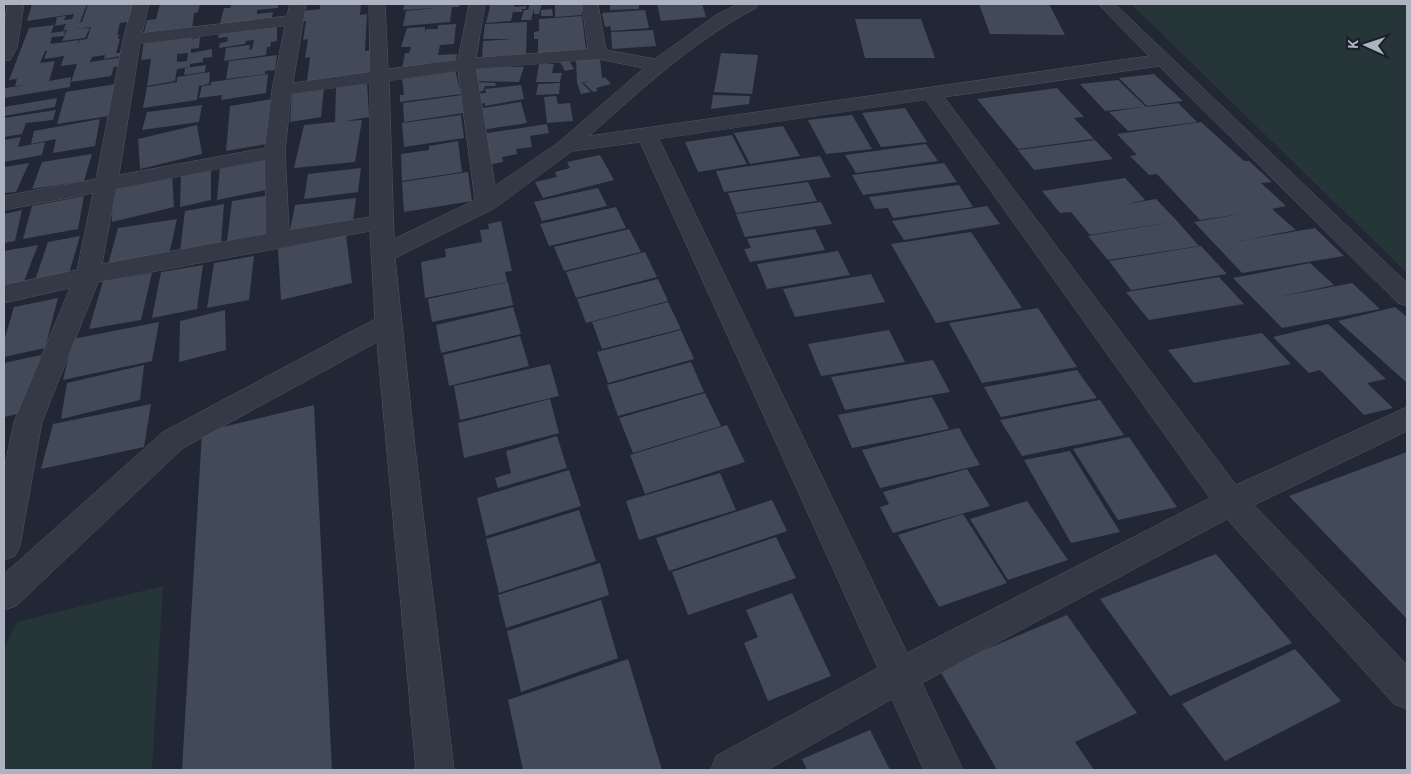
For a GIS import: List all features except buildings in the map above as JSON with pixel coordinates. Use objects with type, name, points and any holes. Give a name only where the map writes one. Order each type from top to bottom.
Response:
[{"type":"street","points":[[4,56],[8,48],[8,23],[16,4]]},
{"type":"street","points":[[4,546],[16,425],[88,275],[123,100],[132,40],[142,4]]},
{"type":"street","points":[[377,4],[383,254],[388,324],[435,770]]},
{"type":"street","points":[[477,4],[466,64],[487,203]]},
{"type":"street","points":[[590,4],[598,54]]},
{"type":"street","points":[[383,254],[487,203],[566,146],[720,12],[750,4]]},
{"type":"street","points":[[1106,4],[1407,297]]},
{"type":"street","points":[[132,40],[296,12],[282,90],[275,152],[278,239]]},
{"type":"street","points":[[282,90],[466,64],[598,54],[658,65]]},
{"type":"street","points":[[566,146],[1163,60]]},
{"type":"street","points":[[931,93],[1232,502],[1407,691]]},
{"type":"street","points":[[646,133],[898,676],[944,770]]},
{"type":"street","points":[[4,203],[106,182],[275,152]]},
{"type":"street","points":[[4,294],[88,275],[278,239],[382,222]]},
{"type":"street","points":[[1358,251],[1407,270]]},
{"type":"street","points":[[4,595],[173,440],[388,324]]},
{"type":"street","points":[[730,770],[898,676],[1232,502],[1407,418]]},
{"type":"shaded area","points":[[1131,4],[1407,4],[1407,273]]},
{"type":"shaded area","points":[[163,586],[152,770],[4,770],[4,648],[17,622]]}]
